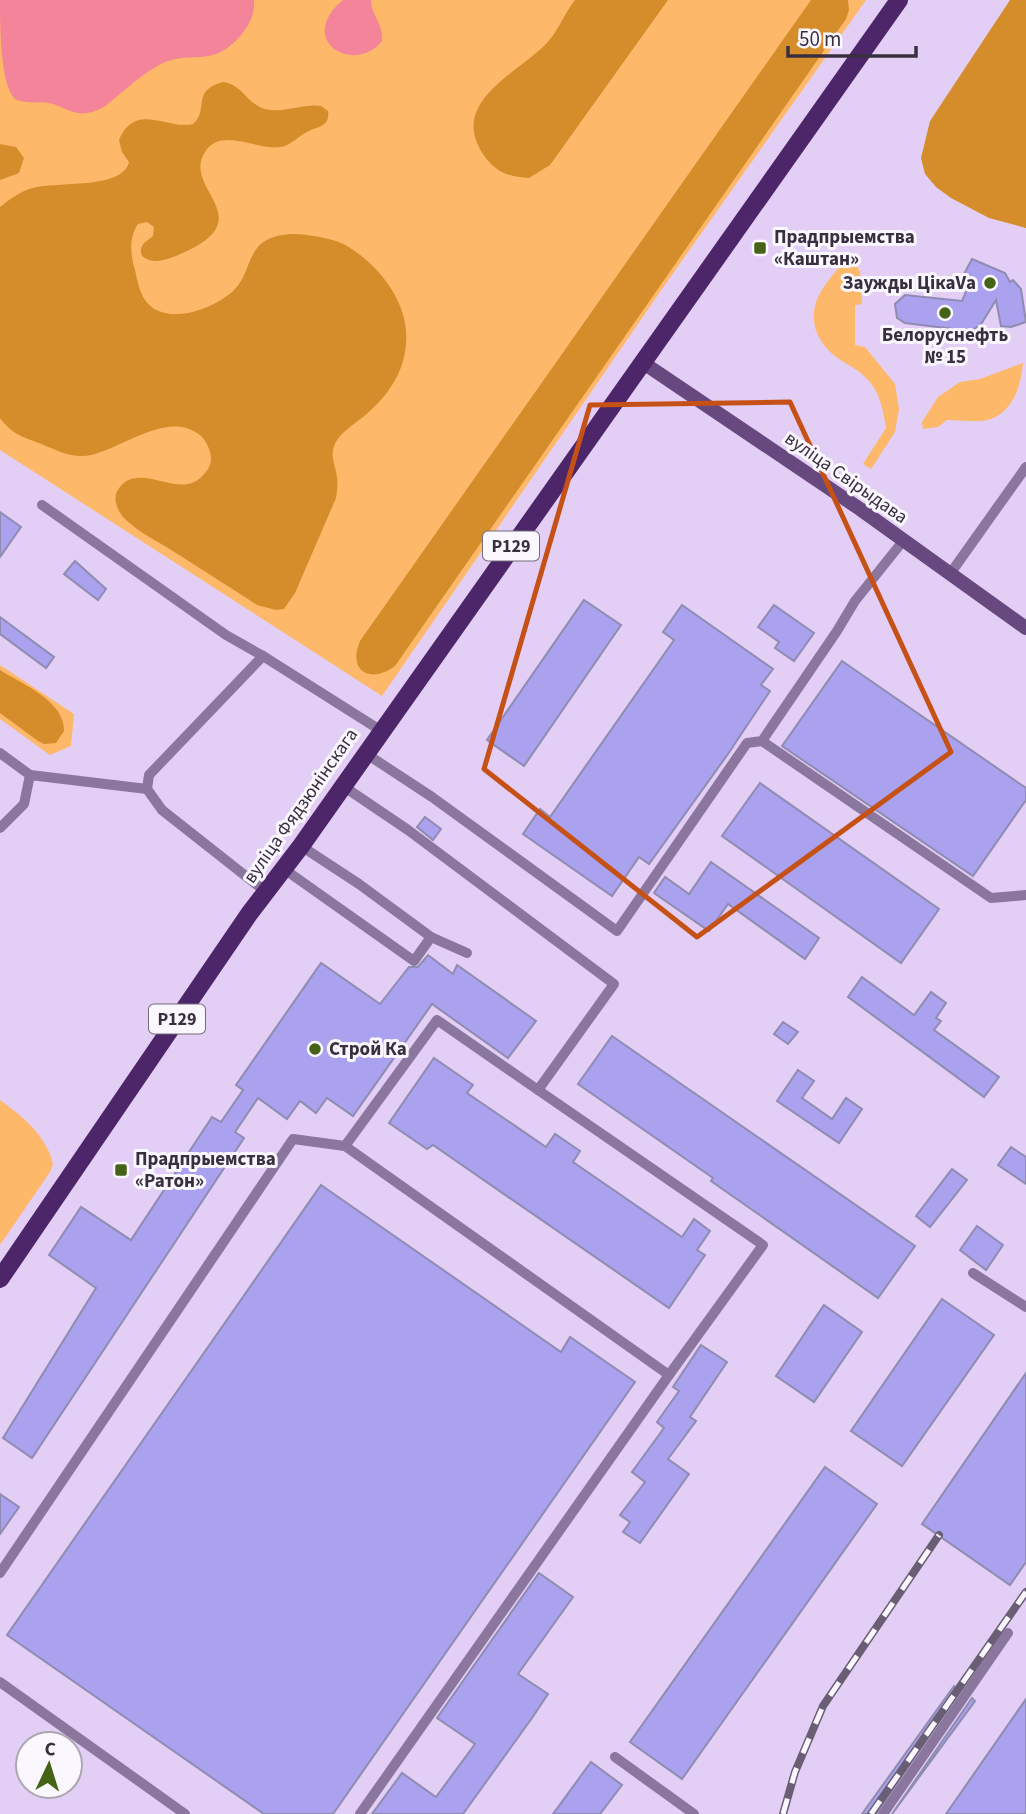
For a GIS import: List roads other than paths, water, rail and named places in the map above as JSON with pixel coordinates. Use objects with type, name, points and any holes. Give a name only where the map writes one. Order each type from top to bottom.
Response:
[{"type":"main road","name":"Р129","points":[[642,362],[899,0]]},
{"type":"main road","name":"вуліца Свірыдава","points":[[642,362],[1026,628]]},
{"type":"main road","name":"вуліца Фядзюнінскага","points":[[0,1279],[266,892],[642,362]]},
{"type":"lane","points":[[950,574],[1026,467]]},
{"type":"lane","points":[[42,505],[226,635],[380,730]]},
{"type":"lane","points":[[762,741],[837,632],[855,601],[903,541]]},
{"type":"lane","points":[[262,656],[149,775],[147,789],[162,810],[266,892]]},
{"type":"lane","points":[[365,753],[432,797],[617,932],[747,743],[762,741],[991,898],[1026,895]]},
{"type":"lane","points":[[0,753],[30,775],[147,789]]},
{"type":"lane","points":[[0,828],[24,804],[30,775]]},
{"type":"lane","points":[[343,786],[408,830],[614,984],[538,1090]]},
{"type":"lane","points":[[301,846],[359,884],[430,937],[467,953]]},
{"type":"lane","points":[[284,869],[414,961],[430,937]]},
{"type":"lane","points":[[345,1146],[437,1020],[763,1245],[360,1814]]},
{"type":"lane","points":[[0,1573],[293,1139],[345,1146],[669,1375]]},
{"type":"lane","points":[[973,1273],[1026,1307]]},
{"type":"lane","points":[[883,1814],[1009,1633]]},
{"type":"lane","points":[[0,1682],[186,1814]]},
{"type":"lane","points":[[615,1757],[694,1814]]},
{"type":"railway","points":[[783,1814],[795,1772],[823,1706],[939,1535]]},
{"type":"railway","points":[[871,1814],[1026,1592]]},
{"type":"place","name":"Прадпрыемства «Каштан»","points":[[760,248]]},
{"type":"place","name":"Заужды ЦікаVа","points":[[990,283]]},
{"type":"place","name":"Белоруснефть № 15","points":[[945,313]]},
{"type":"place","name":"Строй Ка","points":[[315,1049]]},
{"type":"place","name":"Прадпрыемства «Ратон»","points":[[121,1170]]}]
